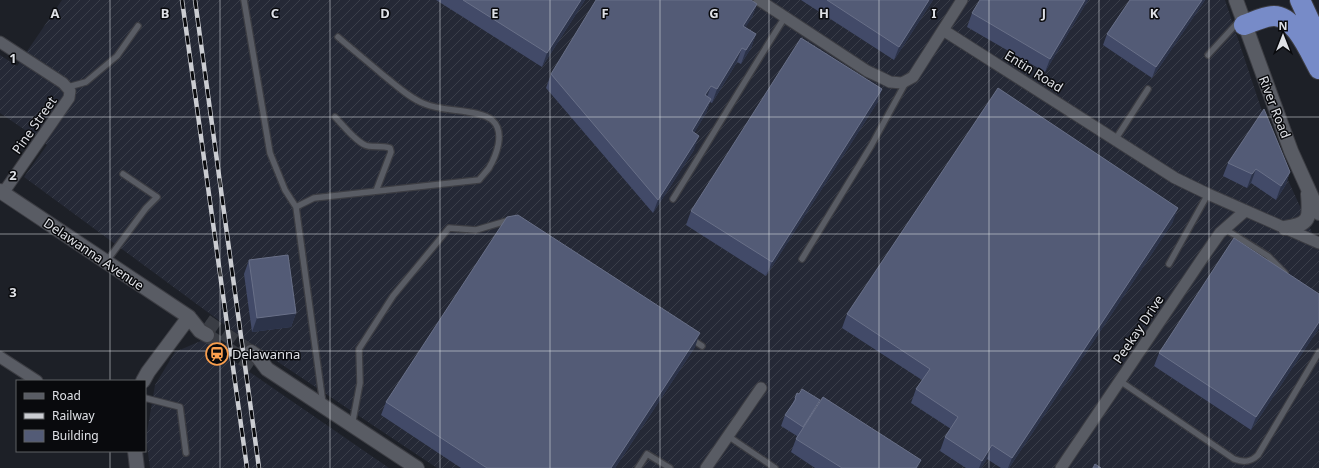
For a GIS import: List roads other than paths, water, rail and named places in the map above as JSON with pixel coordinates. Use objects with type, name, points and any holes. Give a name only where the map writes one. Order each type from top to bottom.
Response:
[{"type":"highway","points":[[1300,0],[1319,41]]},
{"type":"highway","points":[[1243,22],[1272,16],[1280,16],[1287,20],[1299,34],[1319,68]]},
{"type":"street","points":[[759,0],[867,71],[890,82],[902,83],[913,77],[962,0]]},
{"type":"street","name":"River Road","points":[[1236,0],[1292,151],[1319,213]]},
{"type":"street","name":"Entin Road","points":[[943,30],[1176,178],[1245,211],[1319,243]]},
{"type":"street","points":[[0,42],[69,89]]},
{"type":"street","name":"Pine Street","points":[[2,192],[67,102],[69,98],[69,89]]},
{"type":"street","points":[[1285,228],[1299,226],[1305,223],[1308,217],[1309,209],[1308,190]]},
{"type":"street","name":"Delawanna Avenue","points":[[2,192],[189,317],[200,331],[207,336]]},
{"type":"street","name":"Peekay Drive","points":[[1061,468],[1206,253],[1225,229],[1245,211]]},
{"type":"street","points":[[144,380],[189,317]]},
{"type":"street","name":"Delawanna Avenue","points":[[189,317],[206,321]]},
{"type":"street","points":[[0,356],[36,380]]},
{"type":"street","points":[[252,359],[408,464]]},
{"type":"street","points":[[706,468],[761,388]]},
{"type":"street","points":[[135,452],[137,468]]},
{"type":"lane","points":[[244,0],[270,153],[285,190],[296,207],[323,406]]},
{"type":"lane","points":[[673,198],[703,151],[726,110],[785,17]]},
{"type":"lane","points":[[1208,54],[1243,22]]},
{"type":"lane","points":[[69,89],[86,82],[117,56],[138,26]]},
{"type":"lane","points":[[296,207],[314,198],[478,180],[488,170],[498,145],[498,130],[493,121],[482,115],[439,109],[424,104],[395,85],[338,37]]},
{"type":"lane","points":[[802,259],[871,146],[908,80]]},
{"type":"lane","points":[[1115,140],[1148,89]]},
{"type":"lane","points":[[335,117],[357,140],[365,146],[390,148],[391,152],[376,191]]},
{"type":"lane","points":[[106,262],[146,208],[157,197],[123,174]]},
{"type":"lane","points":[[1169,264],[1208,194]]},
{"type":"lane","points":[[352,425],[360,383],[359,349],[393,296],[449,228],[476,230],[511,220],[518,224]]},
{"type":"lane","points":[[1225,229],[1268,256],[1279,268],[1291,277]]},
{"type":"lane","points":[[683,334],[702,346]]},
{"type":"lane","points":[[1120,381],[1234,459],[1241,462],[1249,461],[1258,455],[1319,352]]},
{"type":"lane","points":[[146,398],[180,407],[186,453]]},
{"type":"lane","points":[[728,436],[775,468]]},
{"type":"lane","points":[[638,468],[647,454],[670,468]]},
{"type":"tunnel","points":[[206,321],[251,352]]},
{"type":"tunnel","points":[[207,335],[253,366]]},
{"type":"railway","points":[[182,0],[247,468]]},
{"type":"railway","points":[[195,0],[259,468]]},
{"type":"place","name":"Delawanna","points":[[217,354]]}]
